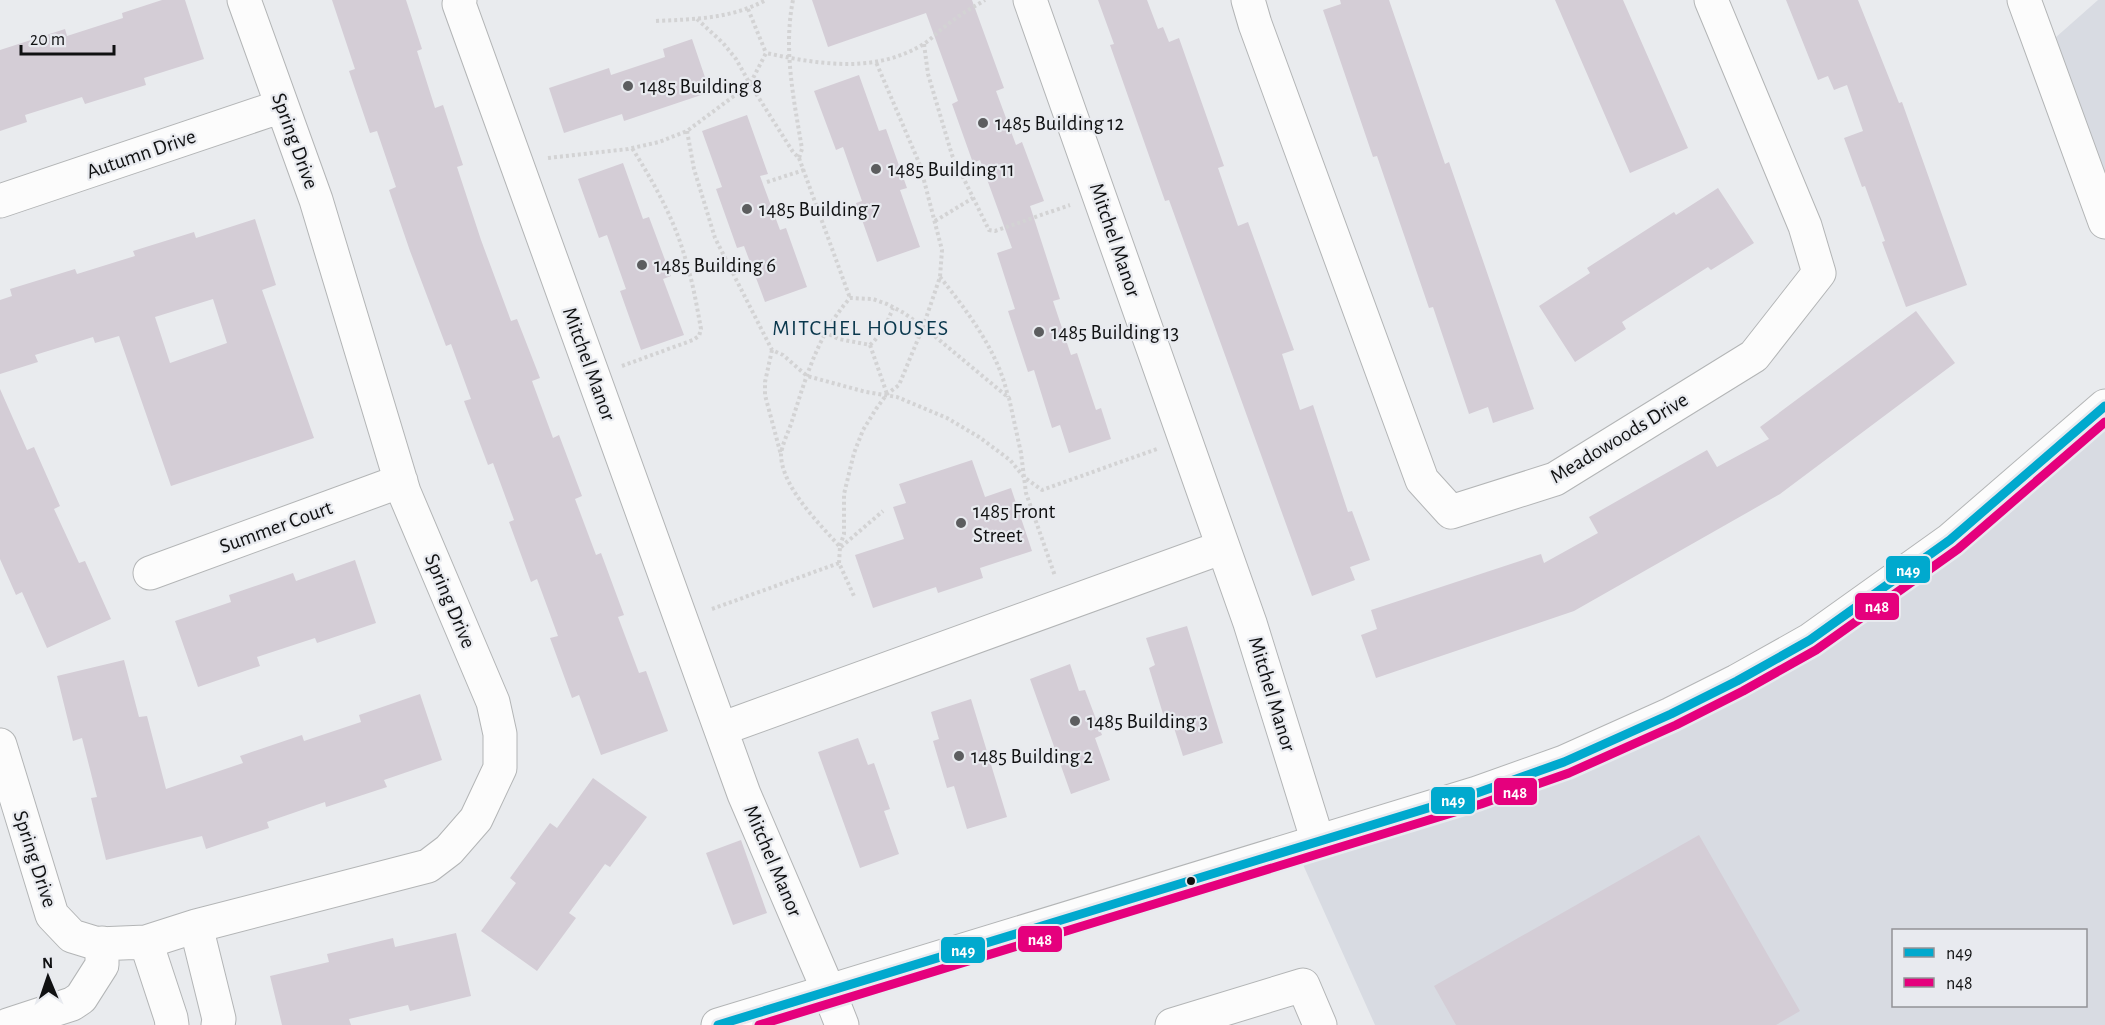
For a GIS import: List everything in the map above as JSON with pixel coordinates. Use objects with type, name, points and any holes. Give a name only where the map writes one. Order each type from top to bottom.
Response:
[{"type":"street","name":"Spring Drive","points":[[0,745],[52,915],[72,936],[102,943],[146,942],[196,926],[428,866],[449,850],[476,819],[500,768],[500,734],[493,702],[401,482],[316,200],[243,0]]},
{"type":"street","name":"Mitchel Manor","points":[[460,0],[459,4],[744,794],[842,1025]]},
{"type":"street","name":"Mitchel Manor","points":[[1030,0],[1250,623],[1318,842]]},
{"type":"street","name":"Meadowoods Drive","points":[[1248,0],[1422,480],[1451,512],[1555,479],[1755,356],[1819,273],[1805,226],[1711,0]]},
{"type":"street","points":[[2024,0],[2105,222]]},
{"type":"street","name":"Autumn Drive","points":[[0,201],[282,106]]},
{"type":"street","points":[[718,1025],[1477,793],[1564,762],[1671,714],[1737,681],[1810,640],[1950,540],[2105,406]]},
{"type":"street","name":"Summer Court","points":[[150,573],[401,482]]},
{"type":"street","points":[[721,729],[1223,547]]},
{"type":"street","points":[[196,926],[219,1019],[218,1025]]},
{"type":"street","points":[[146,942],[172,1025]]},
{"type":"street","points":[[8,1025],[72,1004],[81,998],[102,965],[102,943]]},
{"type":"street","points":[[1172,1025],[1303,985],[1320,1025]]},
{"type":"path","points":[[656,21],[730,15],[766,0]]},
{"type":"path","points":[[793,0],[789,25],[789,58],[802,149],[800,158]]},
{"type":"path","points":[[766,53],[811,63],[857,65],[876,62],[901,55],[924,44],[948,23],[985,0]]},
{"type":"path","points":[[518,167],[538,159],[632,148],[659,142],[687,131],[750,84],[766,53],[748,9]]},
{"type":"path","points":[[697,19],[736,58],[793,152],[800,158],[850,298]]},
{"type":"path","points":[[924,44],[928,74],[952,155],[985,226],[989,230],[994,231],[1099,195]]},
{"type":"path","points":[[854,596],[839,563],[844,534],[844,494],[854,453],[863,430],[876,409],[887,394],[899,385],[923,327],[940,277],[942,250],[920,165],[876,62]]},
{"type":"path","points":[[687,131],[694,169],[715,238],[772,350],[783,355],[807,376],[866,392],[887,394],[918,404],[979,436],[1010,460],[1024,477],[1042,489],[1163,447]]},
{"type":"path","points":[[593,376],[693,340],[699,336],[701,329],[686,260],[674,228],[656,187],[632,148]]},
{"type":"path","points":[[766,182],[804,170]]},
{"type":"path","points":[[935,221],[973,198]]},
{"type":"path","points":[[940,277],[977,327],[1005,381],[1021,453],[1026,493],[1058,585]]},
{"type":"path","points":[[781,455],[824,332],[850,298]]},
{"type":"path","points":[[850,298],[873,299],[893,308],[923,327],[1009,398]]},
{"type":"path","points":[[870,345],[887,324],[893,308]]},
{"type":"path","points":[[824,332],[839,339],[870,345]]},
{"type":"path","points":[[870,345],[887,394]]},
{"type":"path","points":[[772,350],[765,382],[765,394],[788,480],[795,494],[840,547]]},
{"type":"path","points":[[840,547],[883,511]]},
{"type":"path","points":[[706,614],[708,611],[839,563]]},
{"type":"shaded area","points":[[2098,0],[2105,0],[2105,181],[2055,38]]},
{"type":"shaded area","points":[[2105,394],[2105,1025],[1375,1025],[1296,849],[1615,742],[1792,650]]},
{"type":"building","points":[[162,0],[185,0],[204,59],[144,78],[146,85],[85,104],[82,97],[25,115],[27,122],[0,131],[0,50],[65,29],[67,36],[123,18],[122,13]]},
{"type":"building","points":[[332,0],[406,0],[422,49],[417,51],[435,108],[443,105],[463,165],[457,167],[481,240],[511,321],[517,319],[540,378],[532,381],[553,438],[559,435],[582,496],[575,499],[596,555],[601,553],[624,615],[618,617],[639,673],[646,671],[668,731],[601,755],[579,695],[572,698],[550,638],[558,636],[537,579],[531,582],[509,522],[514,520],[493,463],[488,465],[464,401],[471,399],[451,344],[446,346],[389,190],[396,187],[377,131],[370,133],[349,71],[355,69]]},
{"type":"building","points":[[812,0],[972,0],[1004,88],[996,91],[1016,145],[1022,142],[1044,201],[1030,206],[1060,299],[1053,301],[1071,355],[1077,353],[1096,410],[1101,408],[1111,439],[1069,453],[1060,425],[1052,428],[1034,370],[1028,372],[1008,311],[1015,309],[997,253],[1012,248],[980,160],[973,163],[952,104],[958,101],[926,13],[828,47]]},
{"type":"building","points":[[1098,0],[1147,0],[1158,29],[1163,27],[1169,42],[1179,38],[1224,166],[1218,168],[1238,226],[1248,222],[1294,350],[1282,354],[1300,410],[1313,405],[1348,512],[1352,511],[1370,560],[1350,567],[1355,580],[1312,596],[1169,200],[1165,201],[1110,45],[1114,44]]},
{"type":"building","points":[[1340,0],[1389,0],[1445,164],[1449,162],[1534,409],[1493,423],[1488,407],[1469,414],[1433,307],[1429,308],[1377,156],[1373,157],[1323,10],[1341,4]]},
{"type":"building","points":[[1555,0],[1623,0],[1688,148],[1630,173]]},
{"type":"building","points":[[1786,0],[1858,0],[1899,103],[1902,102],[1967,285],[1906,307],[1882,242],[1885,241],[1865,186],[1862,187],[1844,138],[1863,131],[1847,85],[1834,90],[1828,76],[1818,80]]},
{"type":"building","name":"1485 Building 8","points":[[692,39],[710,92],[624,121],[622,114],[564,133],[549,88],[609,68],[611,75],[665,57],[663,49]]},
{"type":"building","name":"1485 Building 11","points":[[859,75],[879,131],[886,129],[907,188],[900,190],[920,247],[877,262],[856,203],[862,201],[843,147],[836,150],[814,91]]},
{"type":"building","name":"1485 Building 7","points":[[747,115],[768,174],[760,176],[780,230],[786,228],[807,287],[765,302],[744,246],[737,248],[716,189],[722,187],[702,131]]},
{"type":"building","name":"1485 Building 6","points":[[623,163],[643,219],[649,217],[671,276],[663,279],[684,335],[641,350],[620,291],[626,289],[607,235],[599,238],[578,179]]},
{"type":"building","points":[[1718,188],[1754,243],[1711,270],[1708,267],[1622,322],[1626,329],[1575,362],[1539,306],[1590,273],[1587,268],[1674,212],[1676,215]]},
{"type":"building","points":[[255,219],[276,285],[262,290],[314,438],[171,486],[119,336],[95,343],[93,337],[35,355],[38,362],[0,374],[0,300],[12,296],[10,289],[75,269],[77,274],[135,256],[133,251],[194,232],[196,238]],"holes":[[[213,299],[227,343],[170,363],[155,317]]]},
{"type":"building","points":[[1916,311],[1955,363],[1780,494],[1574,611],[1376,678],[1361,635],[1377,629],[1371,610],[1541,554],[1544,563],[1598,533],[1589,517],[1707,450],[1717,467],[1769,439],[1760,427]]},
{"type":"building","points":[[0,389],[27,450],[34,447],[60,506],[54,509],[79,563],[85,561],[111,619],[47,648],[22,592],[16,595],[0,559]]},
{"type":"building","name":"1485 Front Street","points":[[972,460],[985,497],[1011,488],[1032,551],[980,568],[983,578],[938,593],[936,587],[873,608],[855,555],[904,539],[893,507],[906,503],[899,484]]},
{"type":"building","points":[[355,560],[376,623],[317,643],[315,638],[257,657],[260,666],[198,687],[175,621],[231,602],[229,595],[293,573],[296,581]]},
{"type":"building","points":[[1187,626],[1223,743],[1183,756],[1169,712],[1163,714],[1149,668],[1155,665],[1146,638]]},
{"type":"building","points":[[124,660],[139,717],[147,716],[166,789],[243,763],[240,756],[302,735],[304,741],[361,722],[359,715],[420,694],[442,760],[384,780],[387,787],[326,807],[325,802],[267,822],[269,828],[206,849],[202,836],[106,860],[91,798],[97,797],[82,738],[73,741],[57,676]]},
{"type":"building","name":"1485 Building 3","points":[[1070,664],[1079,691],[1085,690],[1102,735],[1095,738],[1110,780],[1071,794],[1030,679]]},
{"type":"building","name":"1485 Building 2","points":[[971,699],[1007,817],[967,829],[954,786],[947,788],[933,741],[939,739],[931,712]]},
{"type":"building","points":[[858,738],[868,765],[874,763],[890,809],[884,811],[899,854],[860,868],[818,752]]},
{"type":"building","points":[[593,778],[647,817],[610,867],[605,864],[569,913],[576,918],[537,971],[481,931],[516,883],[510,878],[550,823],[557,828]]},
{"type":"building","points":[[1699,835],[1800,1011],[1776,1025],[1456,1025],[1434,986]]},
{"type":"building","points":[[741,840],[767,913],[733,925],[706,853]]},
{"type":"building","points":[[456,933],[471,996],[410,1011],[408,1005],[349,1019],[351,1025],[282,1025],[270,976],[329,962],[327,954],[393,938],[395,947]]},
{"type":"transit line","name":"n49","points":[[718,1025],[1477,793],[1564,762],[1671,714],[1737,681],[1810,640],[1950,540],[2105,406]]},
{"type":"transit line","name":"n48","points":[[759,1025],[1481,804],[1569,773],[1676,725],[1816,650],[1958,549],[2105,422]]},
{"type":"place","name":"1485 Building 8","points":[[628,86]]},
{"type":"place","name":"1485 Building 12","points":[[983,123]]},
{"type":"place","name":"1485 Building 11","points":[[876,169]]},
{"type":"place","name":"1485 Building 7","points":[[747,209]]},
{"type":"place","name":"1485 Building 6","points":[[642,265]]},
{"type":"place","name":"1485 Building 13","points":[[1039,332]]},
{"type":"place","name":"1485 Front Street","points":[[961,523]]},
{"type":"place","name":"1485 Building 3","points":[[1075,721]]},
{"type":"place","name":"1485 Building 2","points":[[959,756]]},
{"type":"district","name":"MITCHEL HOUSES","points":[[861,328]]}]
